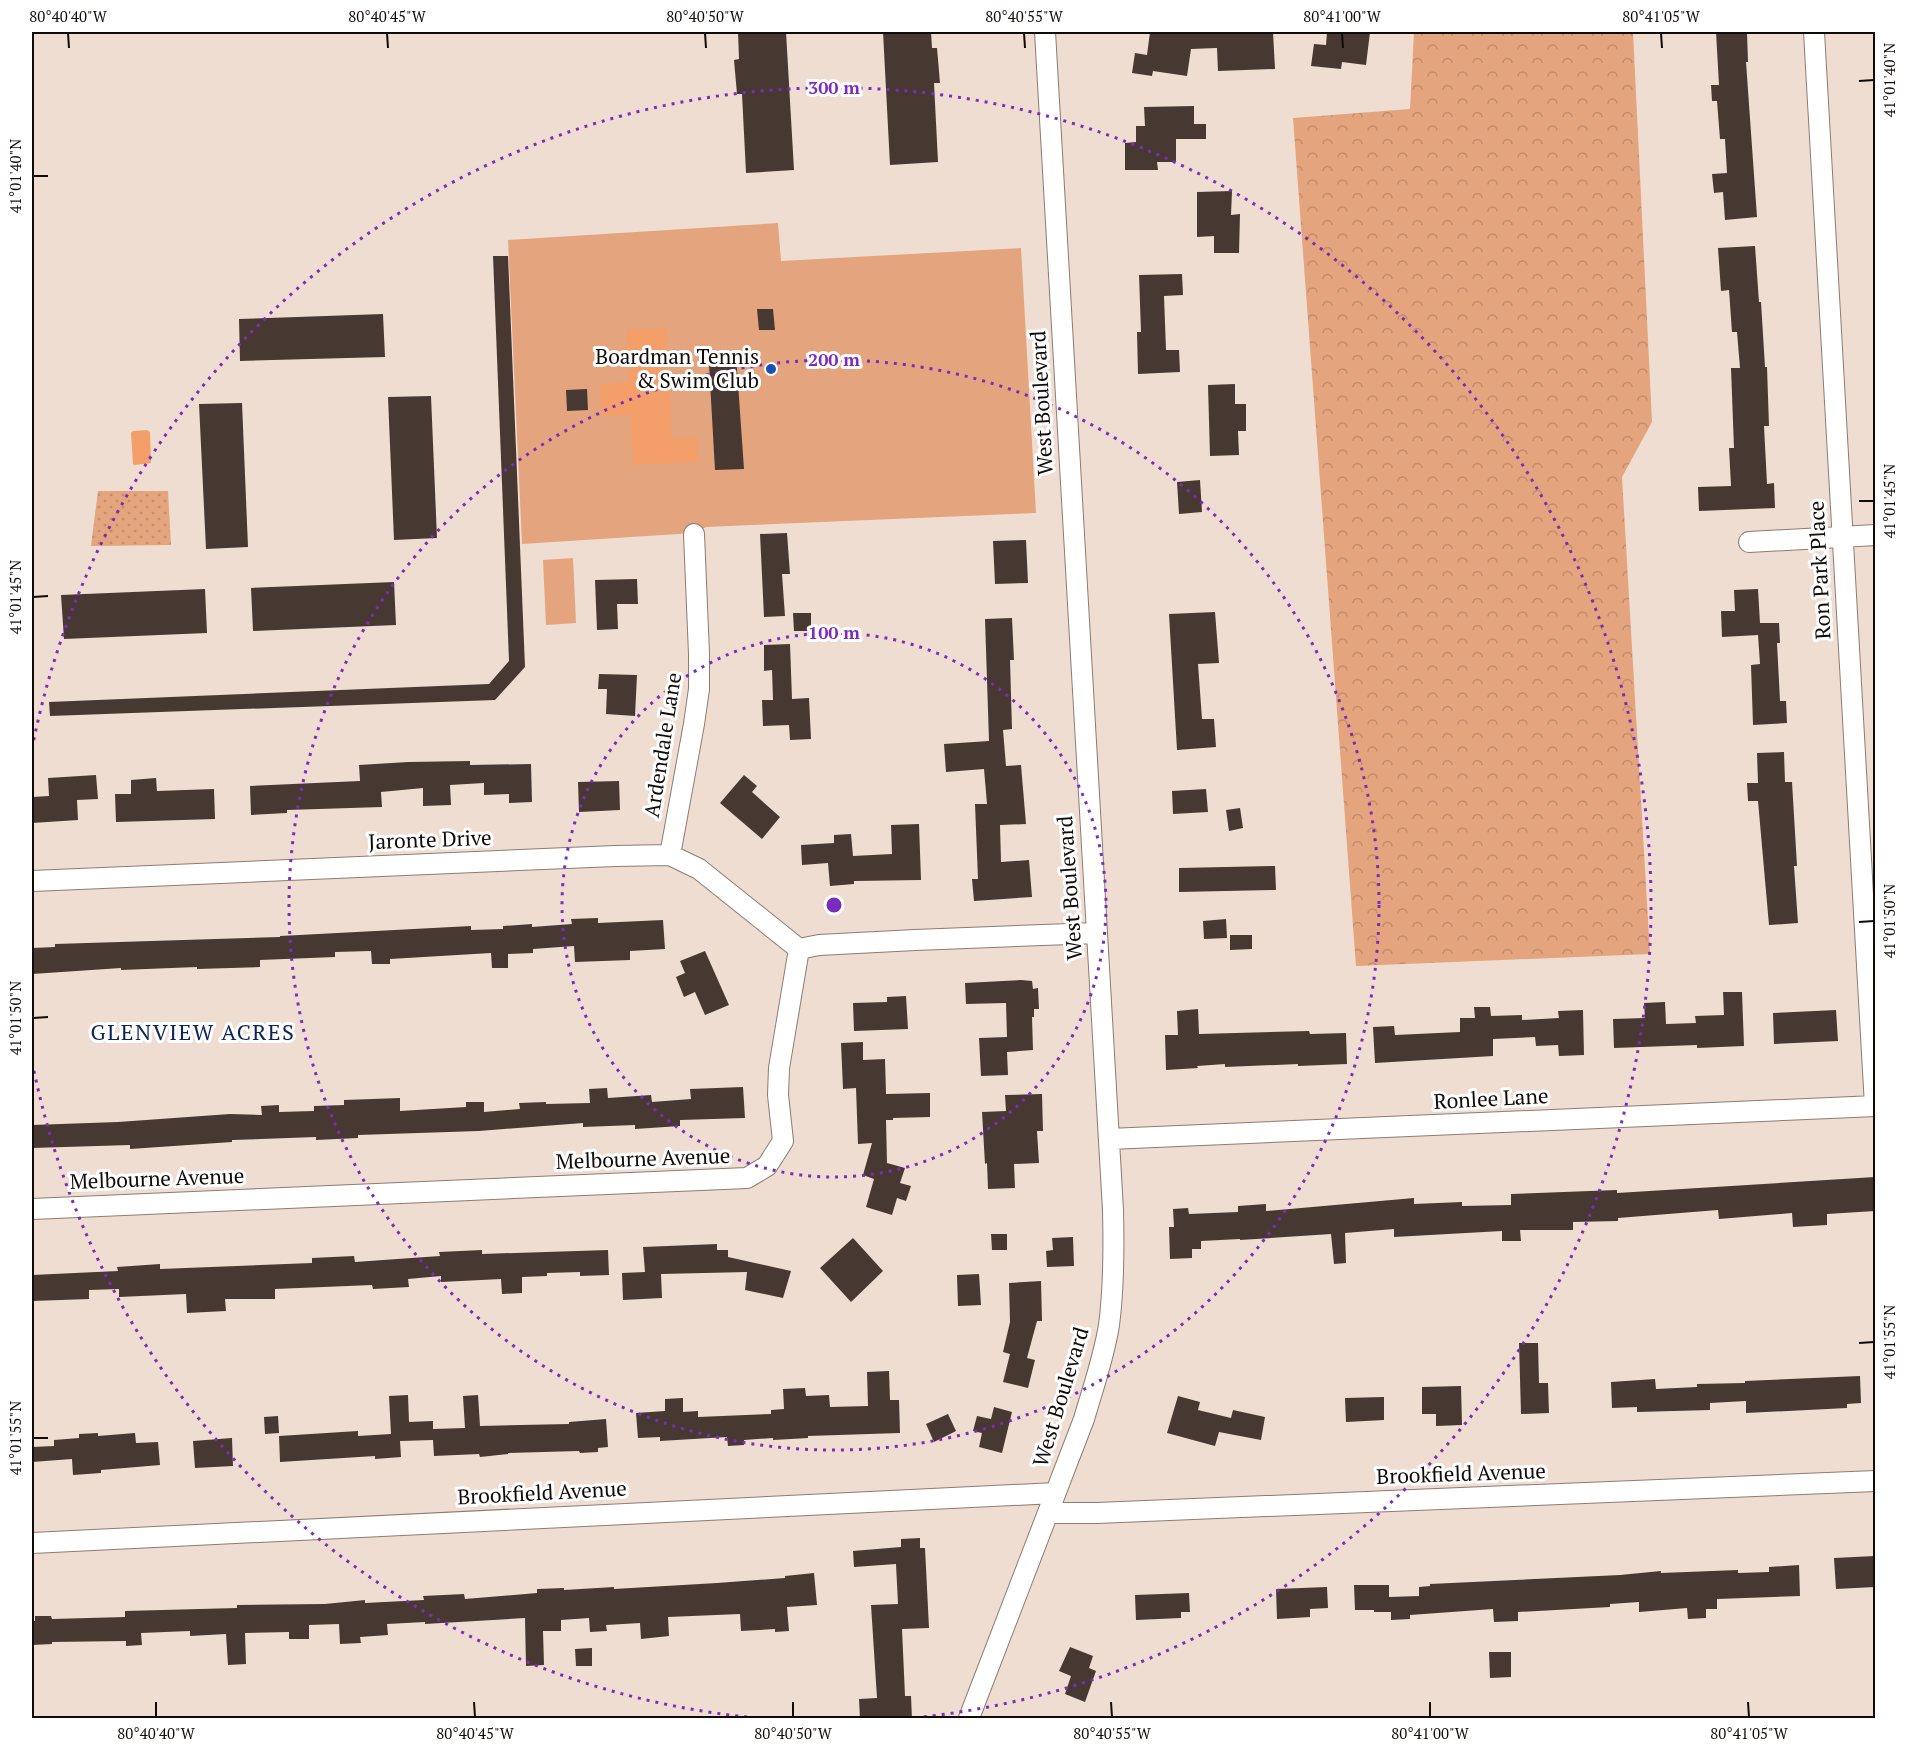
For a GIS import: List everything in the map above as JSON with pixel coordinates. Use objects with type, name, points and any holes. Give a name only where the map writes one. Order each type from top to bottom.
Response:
[{"type":"street","name":"West Boulevard","points":[[969,1719],[1090,1400],[1108,1328],[1112,1295],[1114,1250],[1109,1139],[1045,32]]},
{"type":"street","name":"Ron Park Place","points":[[1814,32],[1875,1106]]},
{"type":"street","name":"Ardendale Lane","points":[[669,855],[699,689],[694,534]]},
{"type":"street","points":[[1749,542],[1875,536]]},
{"type":"street","name":"Jaronte Drive","points":[[32,881],[669,855],[699,869],[799,949]]},
{"type":"street","points":[[799,949],[819,945],[1096,933]]},
{"type":"street","name":"Melbourne Avenue","points":[[32,1209],[747,1178],[766,1166],[783,1141],[778,1095],[779,1068],[799,949]]},
{"type":"street","name":"Ronlee Lane","points":[[1109,1139],[1875,1106]]},
{"type":"street","name":"Brookfield Avenue","points":[[1048,1513],[1109,1513],[1875,1481]]},
{"type":"street","name":"Brookfield Avenue","points":[[32,1543],[1055,1493]]},
{"type":"green space","points":[[1414,32],[1633,32],[1652,422],[1622,477],[1650,954],[1356,966],[1293,118],[1410,109]]},
{"type":"green space","name":"Boardman Tennis & Swim Club","points":[[778,223],[781,261],[1021,248],[1036,513],[706,527],[694,533],[522,544],[508,240]]},
{"type":"green space","points":[[98,491],[168,491],[171,545],[91,546]]},
{"type":"green space","points":[[573,558],[576,623],[546,625],[543,560]]},
{"type":"shaded area","points":[[666,328],[672,438],[697,437],[698,462],[633,465],[631,415],[602,416],[601,384],[629,382],[626,330]]},
{"type":"shaded area","points":[[147,430],[150,432],[151,463],[134,465],[131,433]]},
{"type":"building","points":[[738,32],[786,32],[794,170],[746,173],[742,94],[737,94],[734,60],[739,59]]},
{"type":"building","points":[[883,32],[931,32],[932,48],[937,48],[940,83],[934,83],[938,162],[890,165]]},
{"type":"building","points":[[1150,32],[1273,32],[1275,69],[1218,71],[1217,48],[1191,49],[1187,76],[1153,71],[1152,76],[1132,73],[1135,53],[1147,55]]},
{"type":"building","points":[[1327,32],[1370,32],[1366,65],[1342,62],[1341,69],[1311,66],[1314,44],[1326,45]]},
{"type":"building","points":[[1716,32],[1747,32],[1748,62],[1746,62],[1757,217],[1725,220],[1723,192],[1714,193],[1712,174],[1727,173],[1725,139],[1720,139],[1717,101],[1712,101],[1711,85],[1719,85]]},
{"type":"building","points":[[1194,106],[1194,124],[1206,124],[1206,139],[1176,139],[1176,162],[1157,162],[1158,170],[1125,170],[1125,143],[1136,142],[1136,126],[1145,126],[1144,107]]},
{"type":"building","points":[[1232,191],[1231,215],[1240,214],[1239,253],[1214,253],[1214,236],[1197,237],[1197,192]]},
{"type":"building","points":[[1755,246],[1765,367],[1767,367],[1769,426],[1764,426],[1767,484],[1774,483],[1775,508],[1699,511],[1698,487],[1731,486],[1729,448],[1734,448],[1731,368],[1740,368],[1737,332],[1732,332],[1729,290],[1721,291],[1718,248]]},
{"type":"building","points":[[493,256],[508,256],[525,667],[495,700],[50,716],[49,702],[489,684],[509,661]]},
{"type":"building","points":[[1182,274],[1183,295],[1164,296],[1166,350],[1179,350],[1180,372],[1138,374],[1137,332],[1141,332],[1139,275]]},
{"type":"building","points":[[757,309],[773,309],[775,330],[759,330]]},
{"type":"building","points":[[383,314],[385,357],[240,361],[239,319]]},
{"type":"building","points":[[736,355],[744,469],[715,470],[709,364],[716,363],[715,356]]},
{"type":"building","points":[[1235,384],[1235,404],[1246,404],[1246,431],[1238,431],[1239,455],[1210,456],[1208,385]]},
{"type":"building","points":[[587,389],[588,410],[567,411],[566,390]]},
{"type":"building","points":[[431,396],[437,538],[394,540],[388,397]]},
{"type":"building","points":[[242,403],[248,547],[206,549],[199,404]]},
{"type":"building","points":[[1200,480],[1202,512],[1179,514],[1177,482]]},
{"type":"building","points":[[787,533],[790,574],[782,574],[785,616],[764,617],[760,534]]},
{"type":"building","points":[[1026,540],[1028,583],[995,584],[993,541]]},
{"type":"building","points":[[637,579],[638,604],[617,604],[618,629],[597,630],[595,580]]},
{"type":"building","points":[[394,582],[396,625],[253,631],[251,588]]},
{"type":"building","points":[[205,589],[207,633],[64,639],[61,595]]},
{"type":"building","points":[[1758,589],[1760,623],[1779,623],[1780,643],[1777,643],[1780,701],[1786,701],[1787,723],[1753,725],[1751,665],[1760,664],[1758,635],[1722,637],[1721,611],[1735,611],[1734,590]]},
{"type":"building","points":[[1215,612],[1219,663],[1198,664],[1202,719],[1214,719],[1216,747],[1177,750],[1169,614]]},
{"type":"building","points":[[793,613],[811,613],[811,631],[794,631]]},
{"type":"building","points":[[1012,618],[1014,660],[1010,660],[1012,729],[1003,730],[1006,766],[1021,765],[1026,824],[1000,825],[1001,862],[1029,860],[1032,897],[974,901],[972,879],[978,879],[975,804],[987,804],[984,769],[946,772],[944,744],[989,741],[985,619]]},
{"type":"building","points":[[790,644],[792,699],[809,698],[811,739],[790,740],[789,725],[763,726],[762,700],[773,700],[772,670],[764,671],[764,645]]},
{"type":"building","points":[[599,674],[637,675],[635,716],[606,714],[607,689],[598,689]]},
{"type":"building","points":[[1784,752],[1785,782],[1792,782],[1798,923],[1769,925],[1758,801],[1748,801],[1747,783],[1758,783],[1757,753]]},
{"type":"building","points":[[470,761],[470,765],[531,764],[532,802],[509,803],[509,794],[484,795],[484,783],[450,785],[451,805],[423,806],[423,788],[381,792],[382,807],[287,810],[287,813],[251,815],[250,786],[360,781],[359,765]]},
{"type":"building","points":[[96,775],[98,799],[77,800],[78,820],[32,823],[32,797],[49,796],[48,778]]},
{"type":"building","points":[[744,775],[757,786],[752,792],[780,817],[762,839],[720,803]]},
{"type":"building","points":[[156,778],[157,791],[214,789],[215,819],[116,822],[115,794],[131,794],[131,780]]},
{"type":"building","points":[[619,781],[620,810],[579,812],[578,782]]},
{"type":"building","points":[[1206,789],[1208,812],[1173,814],[1172,791]]},
{"type":"building","points":[[1240,808],[1243,828],[1229,831],[1226,810]]},
{"type":"building","points":[[919,824],[921,880],[854,881],[854,884],[830,886],[828,863],[802,865],[801,845],[834,843],[834,835],[851,834],[853,856],[892,854],[891,825]]},
{"type":"building","points":[[1275,866],[1276,890],[1179,892],[1179,868]]},
{"type":"building","points":[[598,918],[598,923],[663,920],[665,949],[630,951],[630,960],[575,962],[574,946],[533,949],[533,953],[508,954],[508,968],[492,968],[491,953],[390,959],[390,964],[372,964],[371,951],[335,952],[335,957],[260,960],[260,967],[121,970],[121,968],[32,974],[32,948],[55,947],[55,944],[280,937],[471,926],[471,930],[503,929],[503,926],[532,924],[532,927],[572,924],[571,919]]},
{"type":"building","points":[[1226,919],[1227,938],[1204,939],[1203,921]]},
{"type":"building","points":[[1230,935],[1252,935],[1252,949],[1230,950]]},
{"type":"building","points":[[705,951],[729,1005],[705,1015],[695,992],[684,997],[676,977],[685,973],[680,961]]},
{"type":"building","points":[[1032,981],[1033,989],[1038,988],[1039,1009],[1034,1009],[1034,1017],[1032,1017],[1033,1050],[1007,1052],[1008,1075],[981,1076],[979,1038],[1007,1037],[1006,1003],[966,1004],[965,983]]},
{"type":"building","points":[[1723,992],[1742,992],[1744,1046],[1614,1048],[1613,1019],[1645,1018],[1644,1003],[1665,1002],[1666,1024],[1696,1023],[1695,1016],[1724,1015]]},
{"type":"building","points":[[906,996],[908,1029],[854,1031],[853,1003],[887,1002],[887,997]]},
{"type":"building","points":[[1474,1007],[1490,1007],[1491,1016],[1522,1015],[1522,1020],[1559,1018],[1558,1011],[1583,1010],[1584,1055],[1559,1056],[1558,1045],[1536,1046],[1535,1037],[1493,1039],[1493,1056],[1375,1063],[1373,1027],[1394,1026],[1395,1035],[1460,1032],[1460,1018],[1475,1018]]},
{"type":"building","points":[[1198,1009],[1199,1034],[1309,1031],[1310,1034],[1346,1033],[1347,1064],[1225,1067],[1225,1064],[1166,1070],[1165,1035],[1178,1035],[1177,1011]]},
{"type":"building","points":[[1836,1010],[1838,1041],[1774,1044],[1773,1013]]},
{"type":"building","points":[[863,1042],[863,1060],[885,1059],[886,1094],[930,1093],[930,1117],[886,1120],[887,1163],[905,1168],[900,1183],[911,1186],[906,1201],[897,1198],[892,1215],[866,1207],[874,1179],[863,1175],[872,1143],[858,1144],[856,1088],[843,1089],[841,1043]]},
{"type":"building","points":[[743,1087],[745,1118],[680,1120],[680,1126],[635,1129],[635,1125],[583,1127],[583,1123],[479,1131],[358,1135],[358,1138],[232,1140],[232,1142],[130,1149],[130,1145],[32,1148],[32,1125],[230,1114],[262,1115],[261,1106],[279,1105],[279,1112],[314,1111],[314,1106],[344,1105],[344,1100],[400,1098],[400,1111],[466,1107],[466,1102],[484,1102],[484,1112],[520,1109],[519,1103],[590,1103],[589,1089],[607,1088],[608,1098],[651,1095],[652,1102],[691,1099],[690,1089]]},
{"type":"building","points":[[1042,1094],[1043,1131],[1037,1131],[1039,1163],[1014,1164],[1015,1188],[988,1189],[982,1112],[1006,1111],[1005,1095]]},
{"type":"building","points":[[1875,1177],[1875,1211],[1827,1214],[1827,1225],[1793,1227],[1792,1213],[1719,1219],[1718,1210],[1618,1218],[1618,1221],[1573,1222],[1573,1230],[1520,1230],[1521,1241],[1502,1241],[1502,1231],[1394,1237],[1394,1229],[1345,1233],[1346,1263],[1334,1264],[1331,1234],[1201,1241],[1201,1249],[1192,1249],[1192,1258],[1170,1259],[1169,1227],[1174,1227],[1173,1209],[1188,1208],[1189,1214],[1238,1212],[1238,1206],[1266,1204],[1266,1211],[1414,1198],[1414,1204],[1462,1202],[1462,1206],[1511,1205],[1511,1194],[1617,1190],[1617,1193]]},
{"type":"building","points":[[991,1234],[1007,1234],[1007,1250],[992,1250]]},
{"type":"building","points":[[1073,1237],[1074,1266],[1047,1267],[1046,1251],[1053,1250],[1052,1238]]},
{"type":"building","points":[[853,1238],[883,1271],[851,1302],[820,1268]]},
{"type":"building","points":[[717,1244],[717,1250],[728,1250],[728,1257],[791,1271],[783,1298],[745,1290],[747,1272],[661,1274],[662,1298],[623,1300],[622,1273],[645,1272],[643,1247]]},
{"type":"building","points":[[482,1250],[482,1254],[608,1250],[609,1275],[580,1276],[580,1272],[547,1273],[547,1276],[522,1277],[522,1293],[502,1294],[501,1279],[441,1282],[441,1276],[408,1279],[409,1287],[373,1289],[372,1285],[275,1289],[275,1299],[225,1299],[226,1311],[187,1313],[186,1294],[119,1297],[119,1289],[89,1290],[89,1299],[32,1301],[32,1275],[118,1271],[117,1267],[160,1264],[160,1269],[312,1263],[312,1258],[354,1256],[355,1262],[440,1256],[439,1252]]},
{"type":"building","points":[[979,1274],[981,1305],[958,1306],[957,1275]]},
{"type":"building","points":[[1041,1281],[1042,1321],[1037,1321],[1027,1358],[1035,1360],[1028,1388],[1003,1382],[1010,1354],[1003,1352],[1010,1322],[1009,1283]]},
{"type":"building","points":[[1519,1343],[1538,1343],[1539,1383],[1548,1383],[1549,1413],[1521,1414]]},
{"type":"building","points":[[889,1371],[890,1400],[899,1400],[900,1433],[744,1440],[744,1445],[728,1446],[727,1437],[660,1441],[660,1437],[638,1438],[636,1413],[665,1411],[665,1399],[683,1398],[683,1412],[698,1411],[698,1417],[771,1414],[771,1410],[784,1409],[783,1389],[805,1388],[806,1396],[829,1395],[830,1407],[868,1406],[867,1372]]},
{"type":"building","points":[[1860,1376],[1861,1403],[1847,1404],[1847,1408],[1746,1413],[1746,1401],[1710,1403],[1710,1410],[1637,1412],[1637,1407],[1612,1408],[1611,1382],[1655,1379],[1656,1389],[1697,1387],[1697,1384]]},
{"type":"building","points":[[1461,1386],[1462,1425],[1436,1426],[1436,1414],[1422,1414],[1422,1387]]},
{"type":"building","points":[[408,1395],[409,1422],[433,1421],[433,1429],[465,1428],[463,1396],[478,1395],[480,1426],[569,1424],[569,1422],[606,1419],[608,1447],[598,1448],[598,1452],[580,1453],[579,1451],[508,1453],[480,1457],[479,1454],[434,1456],[433,1440],[400,1441],[401,1457],[375,1459],[375,1456],[280,1462],[279,1436],[358,1431],[358,1436],[391,1434],[389,1396]]},
{"type":"building","points":[[1178,1396],[1200,1402],[1198,1410],[1231,1418],[1233,1410],[1265,1417],[1261,1440],[1219,1432],[1215,1446],[1167,1433]]},
{"type":"building","points":[[1384,1397],[1384,1420],[1346,1422],[1345,1398]]},
{"type":"building","points":[[994,1407],[1012,1412],[1002,1453],[979,1447],[982,1433],[973,1431],[977,1416],[991,1419]]},
{"type":"building","points":[[948,1414],[956,1431],[934,1442],[926,1424]]},
{"type":"building","points":[[278,1416],[279,1433],[265,1434],[264,1417]]},
{"type":"building","points":[[98,1433],[98,1436],[135,1433],[136,1443],[158,1442],[160,1465],[73,1475],[72,1459],[32,1462],[32,1447],[54,1446],[54,1440],[79,1438],[79,1434]]},
{"type":"building","points":[[232,1438],[233,1466],[195,1468],[193,1441]]},
{"type":"building","points":[[920,1538],[920,1548],[925,1548],[929,1628],[902,1629],[905,1696],[911,1696],[912,1719],[860,1719],[859,1699],[877,1698],[871,1605],[898,1604],[896,1564],[854,1567],[853,1551],[901,1547],[901,1539]]},
{"type":"building","points":[[1875,1556],[1875,1587],[1836,1589],[1834,1558]]},
{"type":"building","points":[[1799,1565],[1800,1596],[1717,1599],[1717,1609],[1706,1609],[1706,1618],[1688,1619],[1687,1608],[1639,1612],[1639,1602],[1610,1604],[1610,1607],[1518,1612],[1518,1621],[1494,1622],[1493,1609],[1410,1615],[1410,1619],[1391,1620],[1391,1612],[1355,1610],[1354,1585],[1389,1585],[1389,1597],[1419,1596],[1419,1587],[1430,1586],[1430,1584],[1661,1571],[1661,1573],[1738,1570],[1738,1573],[1769,1572],[1769,1567]]},
{"type":"building","points":[[814,1573],[817,1605],[787,1607],[789,1631],[775,1632],[775,1629],[741,1631],[740,1614],[668,1617],[669,1636],[641,1639],[640,1623],[606,1625],[607,1631],[590,1632],[589,1618],[561,1620],[561,1631],[543,1631],[544,1665],[526,1666],[525,1618],[387,1624],[388,1635],[360,1637],[361,1643],[340,1644],[339,1624],[309,1625],[309,1639],[289,1639],[289,1632],[245,1633],[246,1664],[228,1665],[226,1634],[190,1636],[190,1631],[141,1633],[142,1645],[126,1646],[126,1641],[52,1642],[52,1644],[32,1645],[32,1621],[35,1621],[35,1616],[51,1616],[52,1619],[125,1617],[125,1611],[237,1608],[237,1605],[325,1604],[365,1600],[365,1603],[424,1600],[423,1596],[464,1594],[465,1599],[537,1593],[537,1589],[614,1587],[614,1589],[785,1578],[785,1576]]},
{"type":"building","points":[[1327,1587],[1328,1608],[1310,1609],[1310,1617],[1277,1619],[1276,1589]]},
{"type":"building","points":[[1189,1593],[1190,1612],[1181,1612],[1181,1618],[1136,1620],[1135,1595]]},
{"type":"building","points":[[1070,1647],[1093,1656],[1089,1668],[1096,1671],[1085,1702],[1065,1694],[1071,1676],[1059,1671]]},
{"type":"building","points":[[592,1648],[592,1666],[576,1666],[575,1649]]},
{"type":"building","points":[[1489,1652],[1511,1652],[1511,1677],[1490,1678]]},
{"type":"place","name":"Boardman Tennis & Swim Club","points":[[771,369]]},
{"type":"district","name":"GLENVIEW ACRES","points":[[193,1032]]}]
